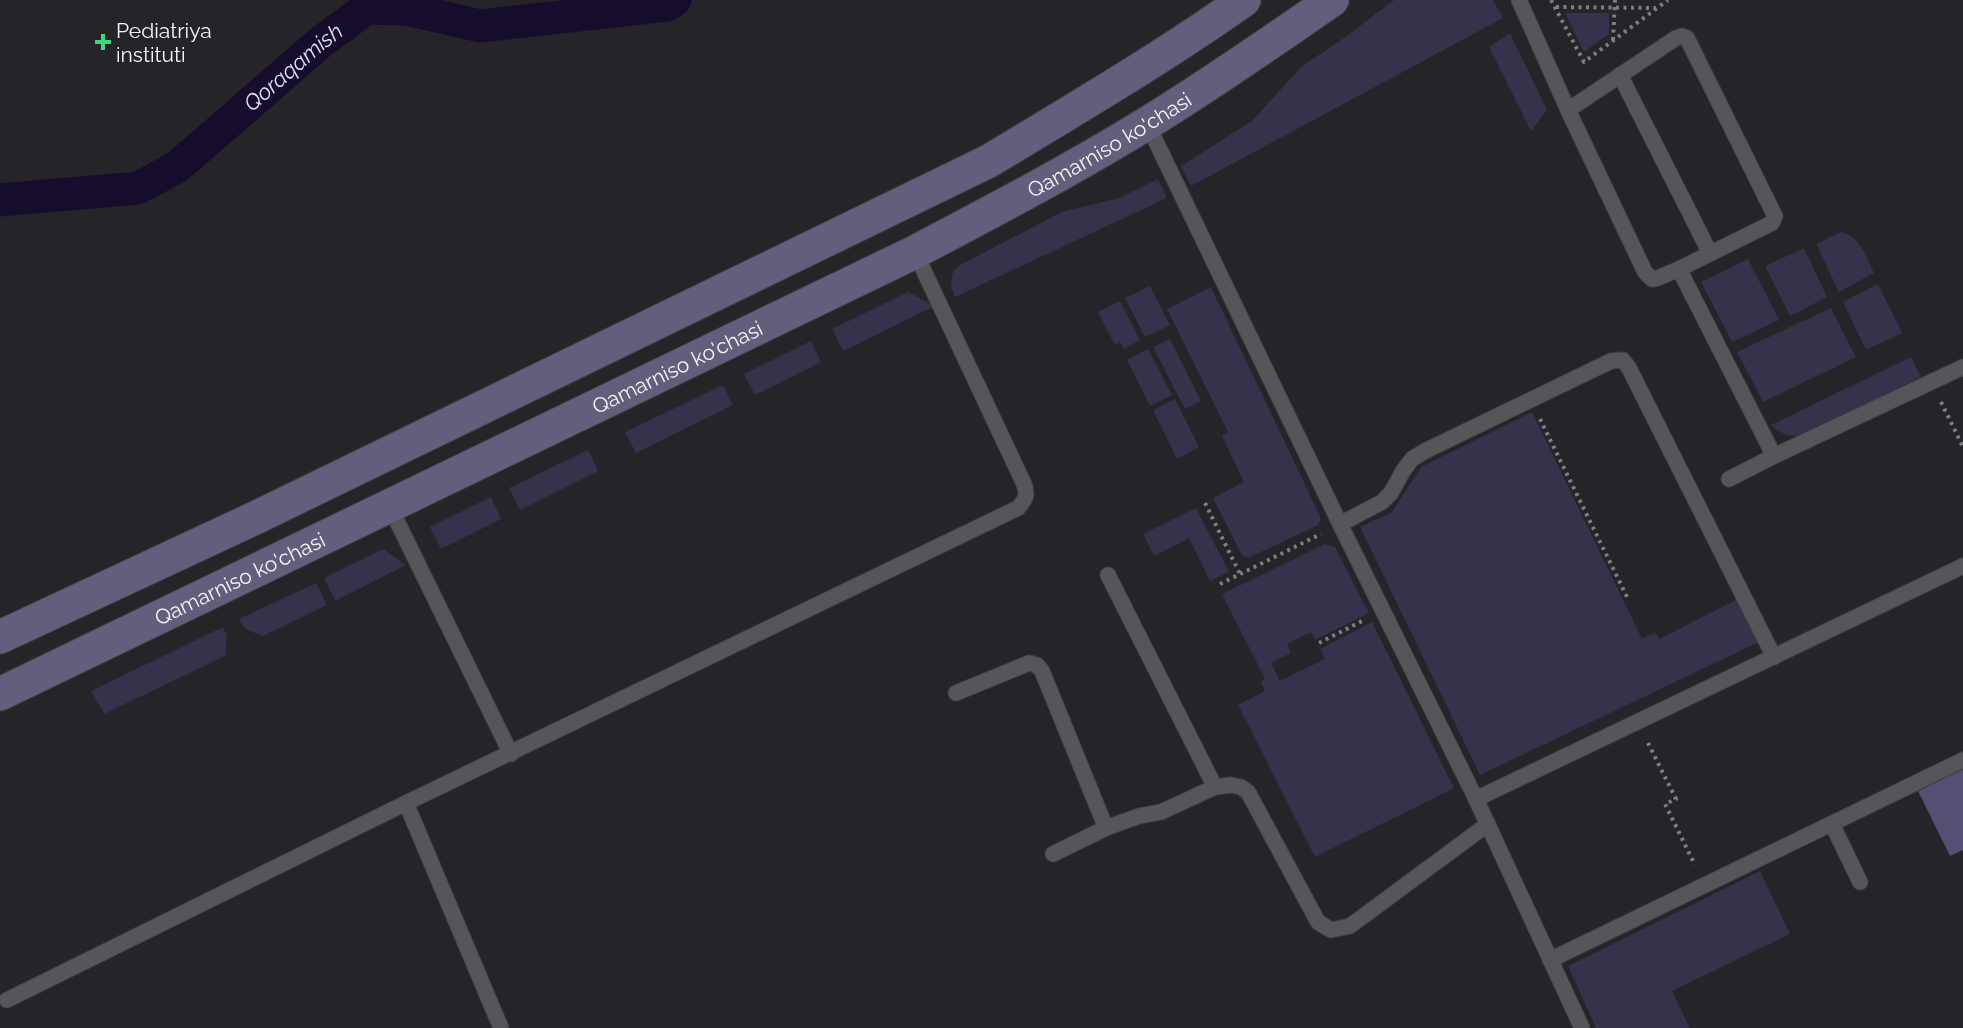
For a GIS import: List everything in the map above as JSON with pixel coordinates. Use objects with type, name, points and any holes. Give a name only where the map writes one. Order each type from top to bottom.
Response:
[{"type":"main road","points":[[0,637],[255,518],[989,161],[1097,96],[1244,0]]},
{"type":"main road","name":"Qamarniso ko'chasi","points":[[0,694],[915,252],[1026,194],[1147,123],[1202,89],[1332,0]]},
{"type":"lane","points":[[1518,3],[1568,110],[1645,272],[1652,279],[1679,269],[1772,223],[1775,216],[1687,38],[1682,36],[1676,38],[1568,110]]},
{"type":"lane","points":[[1620,75],[1710,254]]},
{"type":"lane","points":[[1147,123],[1340,524],[1476,799],[1582,1028]]},
{"type":"lane","points":[[7,1000],[406,803],[1018,508],[1025,501],[1027,493],[1024,484],[915,252]]},
{"type":"lane","points":[[1679,269],[1774,456]]},
{"type":"lane","points":[[1340,524],[1382,502],[1391,493],[1412,459],[1425,451],[1611,361],[1623,360],[1774,657]]},
{"type":"lane","points":[[1729,479],[1963,367]]},
{"type":"lane","points":[[390,507],[511,754]]},
{"type":"lane","points":[[1476,799],[1963,566]]},
{"type":"lane","points":[[1108,575],[1215,787]]},
{"type":"lane","points":[[956,693],[1029,663],[1037,665],[1042,671],[1106,828]]},
{"type":"lane","points":[[1550,960],[1963,760]]},
{"type":"lane","points":[[1053,854],[1106,828],[1139,816],[1161,812],[1215,787],[1231,784],[1241,786],[1248,792],[1318,922],[1331,930],[1350,926],[1488,824]]},
{"type":"lane","points":[[406,803],[501,1028]]},
{"type":"lane","points":[[1832,824],[1860,882]]},
{"type":"path","points":[[1551,0],[1584,62],[1668,0]]},
{"type":"path","points":[[1613,40],[1615,0]]},
{"type":"path","points":[[1555,7],[1657,8]]},
{"type":"path","points":[[1931,382],[1963,447]]},
{"type":"path","points":[[1531,400],[1628,599]]},
{"type":"path","points":[[1205,503],[1240,574]]},
{"type":"path","points":[[1220,584],[1340,524]]},
{"type":"path","points":[[1319,643],[1383,610]]},
{"type":"path","points":[[1638,723],[1676,799],[1665,804],[1705,885]]},
{"type":"shaded area","points":[[1394,0],[1493,0],[1503,18],[1191,186],[1181,166],[1252,121],[1301,67]]},
{"type":"shaded area","points":[[1565,13],[1609,13],[1609,34],[1584,52]]},
{"type":"shaded area","points":[[1510,33],[1547,110],[1531,131],[1489,47]]},
{"type":"shaded area","points":[[1158,179],[1167,198],[955,297],[951,285],[953,271],[960,265],[1062,212],[1119,198]]},
{"type":"shaded area","points":[[1841,232],[1848,234],[1858,243],[1874,273],[1839,292],[1816,244]]},
{"type":"shaded area","points":[[1804,248],[1827,297],[1790,316],[1765,266]]},
{"type":"shaded area","points":[[1748,259],[1779,320],[1732,342],[1701,282]]},
{"type":"shaded area","points":[[1878,284],[1902,333],[1866,350],[1843,302]]},
{"type":"shaded area","points":[[1150,286],[1170,325],[1145,337],[1125,298]]},
{"type":"shaded area","points":[[1211,287],[1321,518],[1318,525],[1248,558],[1242,555],[1213,498],[1244,482],[1222,436],[1228,432],[1167,309]]},
{"type":"shaded area","points":[[908,292],[935,306],[843,351],[832,329]]},
{"type":"shaded area","points":[[1120,301],[1140,340],[1124,349],[1120,342],[1115,345],[1098,312]]},
{"type":"shaded area","points":[[1831,308],[1856,357],[1763,402],[1737,352]]},
{"type":"shaded area","points":[[1170,339],[1201,401],[1185,409],[1153,347]]},
{"type":"shaded area","points":[[811,341],[821,362],[755,395],[744,374]]},
{"type":"shaded area","points":[[1148,349],[1172,395],[1150,406],[1127,360]]},
{"type":"shaded area","points":[[1911,357],[1921,377],[1805,434],[1787,435],[1771,425]]},
{"type":"shaded area","points":[[723,385],[733,405],[636,453],[625,432]]},
{"type":"shaded area","points":[[1175,399],[1199,447],[1177,459],[1153,410]]},
{"type":"shaded area","points":[[1532,412],[1642,639],[1655,632],[1659,639],[1738,599],[1759,642],[1480,775],[1360,527],[1392,512],[1421,467]]},
{"type":"shaded area","points":[[588,450],[598,471],[520,510],[509,488]]},
{"type":"shaded area","points":[[491,497],[501,519],[441,549],[430,527]]},
{"type":"shaded area","points":[[1196,508],[1229,572],[1210,581],[1189,538],[1154,556],[1143,534]]},
{"type":"shaded area","points":[[1325,544],[1335,547],[1369,613],[1315,640],[1311,632],[1287,644],[1291,653],[1271,663],[1280,681],[1325,659],[1320,649],[1372,622],[1454,788],[1315,857],[1238,705],[1265,691],[1261,682],[1265,679],[1222,594]]},
{"type":"shaded area","points":[[383,549],[406,565],[335,601],[324,578]]},
{"type":"shaded area","points":[[316,583],[327,605],[263,636],[245,629],[239,619]]},
{"type":"shaded area","points":[[223,627],[227,636],[225,656],[104,714],[91,691]]},
{"type":"shaded area","points":[[1963,769],[1963,850],[1950,856],[1918,791]]},
{"type":"shaded area","points":[[1760,871],[1790,934],[1672,991],[1690,1028],[1596,1028],[1568,966]]},
{"type":"waterway","name":"Qoraqamish","points":[[0,200],[138,188],[177,167],[321,42],[367,8],[406,9],[480,26],[667,5],[675,0]]},
{"type":"place","name":"Pediatriya instituti","points":[[103,42]]}]
